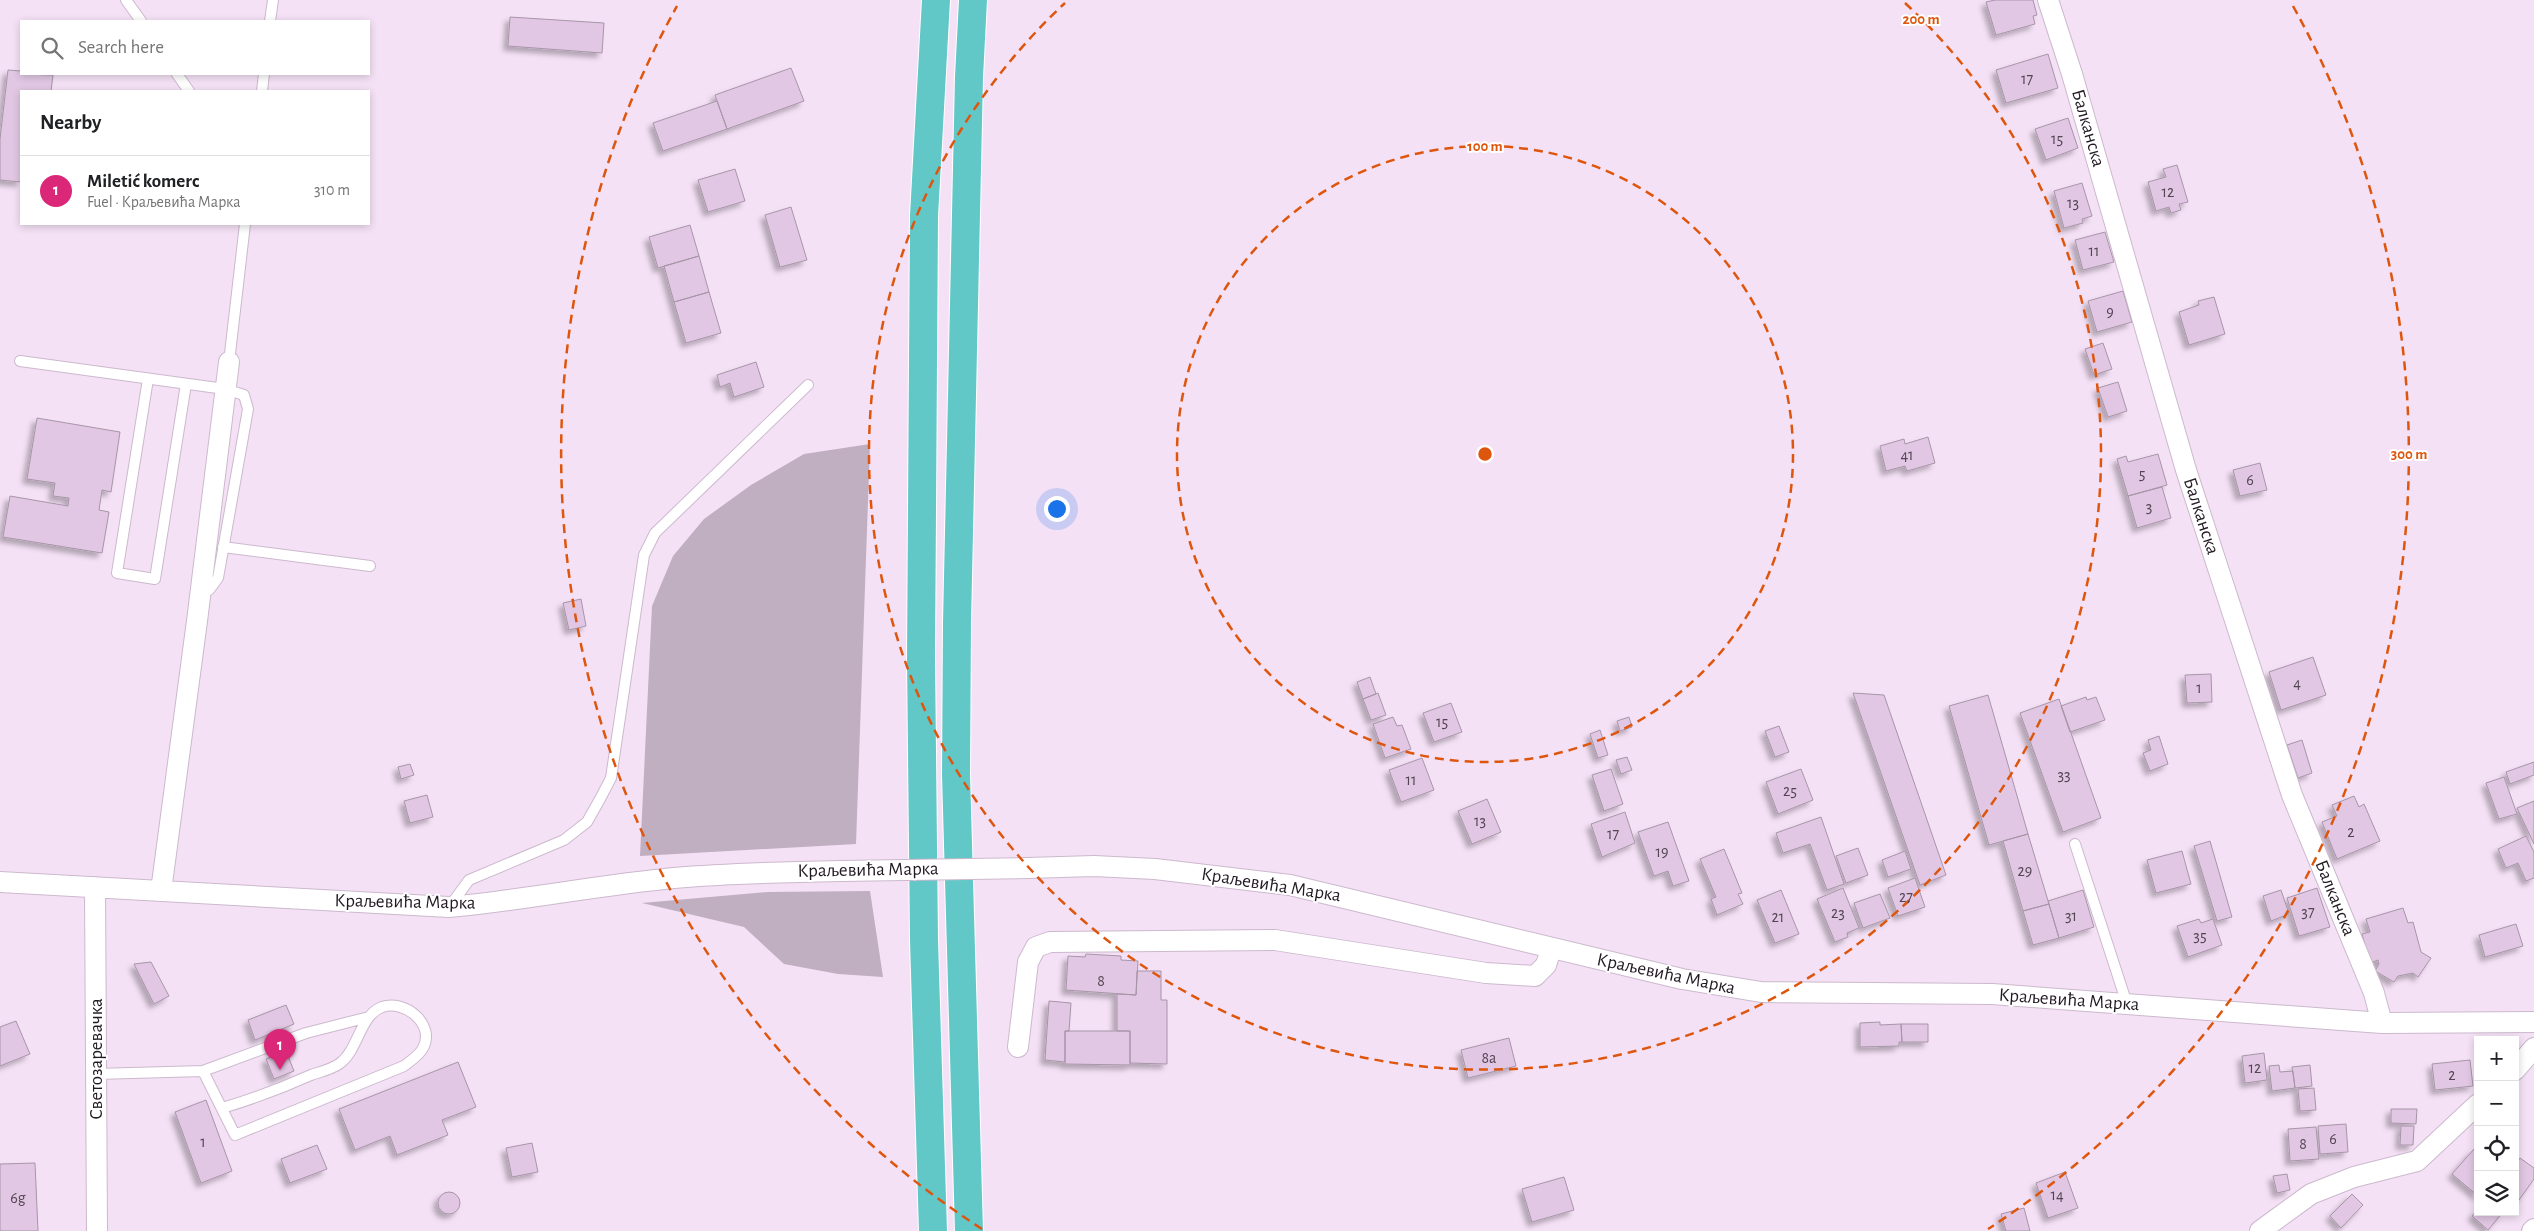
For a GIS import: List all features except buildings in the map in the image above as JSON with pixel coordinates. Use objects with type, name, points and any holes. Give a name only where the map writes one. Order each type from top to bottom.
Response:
[{"type":"highway","points":[[933,1231],[924,940],[921,648],[924,216],[936,0]]},
{"type":"highway","points":[[969,1231],[956,774],[957,623],[962,467],[968,77],[973,0]]},
{"type":"street","name":"Балканска","points":[[2048,0],[2072,74],[2189,479],[2292,795],[2374,993],[2382,1023]]},
{"type":"street","points":[[161,891],[201,590],[228,362]]},
{"type":"street","name":"Краљевића Марка","points":[[0,882],[449,907],[516,901],[673,878],[765,872],[1094,866],[1155,869],[1275,882],[1362,901],[1551,949],[1713,986],[1761,992],[1992,994],[2382,1023],[2534,1022]]},
{"type":"street","name":"Светозаревачка","points":[[95,887],[97,1231]]},
{"type":"street","points":[[1018,1047],[1028,962],[1036,947],[1050,942],[1275,940],[1486,973],[1535,976],[1546,965],[1551,949]]},
{"type":"street","points":[[2519,1065],[2534,1048]]},
{"type":"street","points":[[2260,1231],[2311,1194],[2354,1177],[2416,1161],[2474,1108]]},
{"type":"lane","points":[[126,0],[139,20]]},
{"type":"lane","points":[[270,20],[273,0]]},
{"type":"lane","points":[[178,75],[188,90]]},
{"type":"lane","points":[[262,90],[264,75]]},
{"type":"lane","points":[[228,362],[245,225]]},
{"type":"lane","points":[[20,361],[186,384],[244,395],[248,409],[218,578],[209,590],[201,590]]},
{"type":"lane","points":[[148,379],[117,572],[155,579],[186,384]]},
{"type":"lane","points":[[449,907],[469,880],[564,840],[587,822],[611,778],[644,555],[655,533],[808,385]]},
{"type":"lane","points":[[223,547],[370,566]]},
{"type":"lane","points":[[2075,844],[2127,1004]]},
{"type":"lane","points":[[96,1074],[202,1071],[306,1033],[369,1017],[381,1008],[391,1005],[402,1006],[417,1015],[424,1026],[424,1048],[404,1066],[234,1136],[222,1108],[202,1071]]},
{"type":"lane","points":[[222,1108],[264,1095],[340,1064],[351,1051],[369,1017]]},
{"type":"shaded area","points":[[870,444],[856,844],[640,856],[652,606],[673,556],[704,519],[751,485],[804,454]]},
{"type":"shaded area","points":[[870,891],[883,977],[838,974],[784,964],[744,927],[642,903],[768,892]]},
{"type":"place","name":"Miletić komerc","points":[[280,1070]]}]
